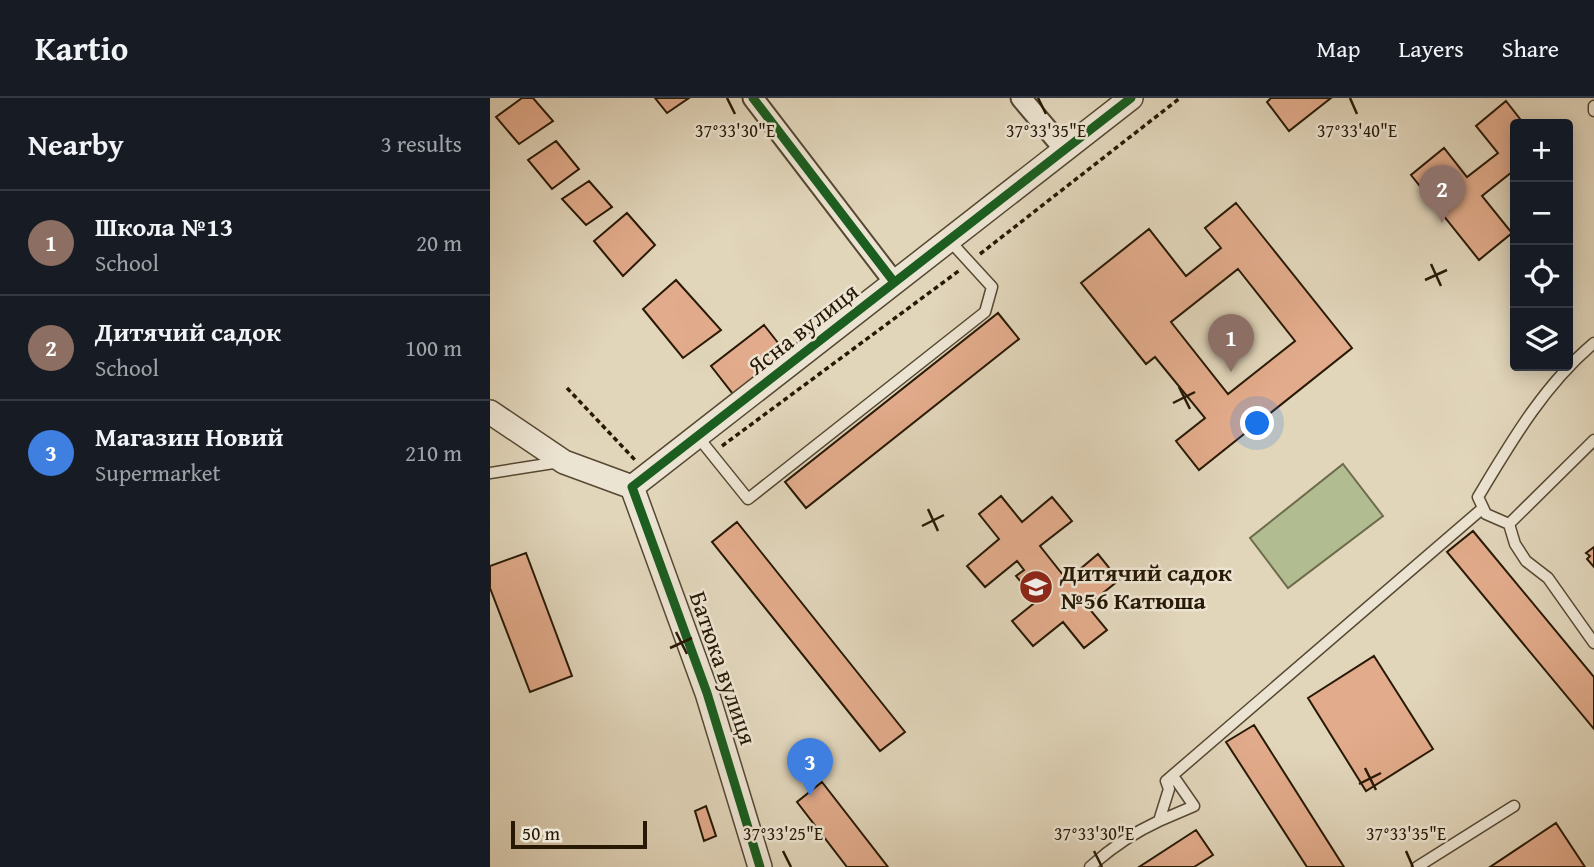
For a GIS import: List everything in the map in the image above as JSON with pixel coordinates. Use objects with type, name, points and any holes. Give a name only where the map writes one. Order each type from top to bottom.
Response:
[{"type":"street","points":[[753,98],[894,282]]},
{"type":"street","points":[[1021,98],[1064,149]]},
{"type":"street","name":"Ясна вулиця","points":[[632,487],[1130,98]]},
{"type":"street","points":[[490,412],[564,462],[632,487]]},
{"type":"street","name":"Батюка вулиця","points":[[632,487],[707,694],[760,867]]},
{"type":"lane","points":[[697,436],[748,499],[759,491],[985,312],[992,287],[949,239]]},
{"type":"lane","points":[[1510,524],[1486,514],[1478,497],[1519,430],[1571,362],[1594,343]]},
{"type":"lane","points":[[1510,524],[1594,440]]},
{"type":"lane","points":[[490,473],[564,462]]},
{"type":"lane","points":[[1166,781],[1483,508]]},
{"type":"lane","points":[[1510,524],[1515,544],[1526,561],[1548,578],[1594,643]]},
{"type":"lane","points":[[1090,867],[1135,832],[1194,806],[1176,780],[1166,781]]},
{"type":"lane","points":[[1158,821],[1169,789],[1166,781]]},
{"type":"lane","points":[[1417,867],[1514,806]]},
{"type":"green space","points":[[1343,464],[1383,516],[1288,588],[1250,538]]},
{"type":"building","points":[[522,98],[533,98],[553,121],[519,144],[496,117]]},
{"type":"building","points":[[655,98],[689,98],[667,113]]},
{"type":"building","points":[[1271,98],[1331,98],[1289,131],[1267,102]]},
{"type":"building","points":[[1506,101],[1520,119],[1510,119],[1510,174],[1482,196],[1510,231],[1510,235],[1479,260],[1411,175],[1444,148],[1467,177],[1498,153],[1476,126]]},
{"type":"building","points":[[556,141],[579,169],[552,189],[528,160]]},
{"type":"building","points":[[589,181],[612,207],[586,225],[562,199]]},
{"type":"building","points":[[1236,203],[1352,348],[1199,470],[1176,441],[1205,418],[1155,357],[1146,364],[1081,283],[1149,229],[1186,276],[1221,248],[1205,228]],"holes":[[[1238,269],[1295,341],[1228,394],[1171,322]]]},
{"type":"building","points":[[627,213],[655,245],[623,276],[594,241]]},
{"type":"building","points":[[676,280],[721,330],[683,358],[643,309]]},
{"type":"building","points":[[998,313],[1019,339],[806,508],[785,482]]},
{"type":"building","points":[[764,325],[786,353],[733,394],[711,366]]},
{"type":"building","points":[[1001,496],[1022,522],[1052,497],[1072,521],[1040,546],[1067,580],[1098,554],[1119,580],[1087,606],[1107,630],[1084,648],[1063,622],[1033,646],[1012,621],[1043,596],[1037,589],[1031,594],[1016,576],[1024,570],[1017,561],[985,587],[967,566],[999,539],[979,514]]},
{"type":"building","points":[[737,522],[905,732],[880,751],[712,542]]},
{"type":"building","points":[[1473,531],[1594,677],[1594,729],[1447,552]]},
{"type":"building","points":[[1594,547],[1594,567],[1587,559],[1590,556],[1586,553]]},
{"type":"building","points":[[526,553],[572,676],[530,692],[490,588],[490,566]]},
{"type":"building","points":[[1374,656],[1433,749],[1366,791],[1308,698]]},
{"type":"building","points":[[1254,725],[1344,867],[1307,867],[1226,742]]},
{"type":"building","points":[[822,782],[888,867],[847,867],[797,802]]},
{"type":"building","points":[[706,806],[716,836],[704,841],[695,811]]},
{"type":"building","points":[[1556,823],[1585,867],[1490,867]]},
{"type":"building","points":[[1196,830],[1213,855],[1194,867],[1139,867]]},
{"type":"cycle path","points":[[753,98],[894,282]]},
{"type":"cycle path","points":[[760,867],[707,693],[632,487],[1131,98]]},
{"type":"place","name":"Дитячий садок","points":[[1442,223]]},
{"type":"place","name":"Школа №13","points":[[1231,372]]},
{"type":"place","name":"Дитячий садок №56 Катюша","points":[[1036,587]]},
{"type":"place","name":"Магазин Новий","points":[[810,796]]}]
